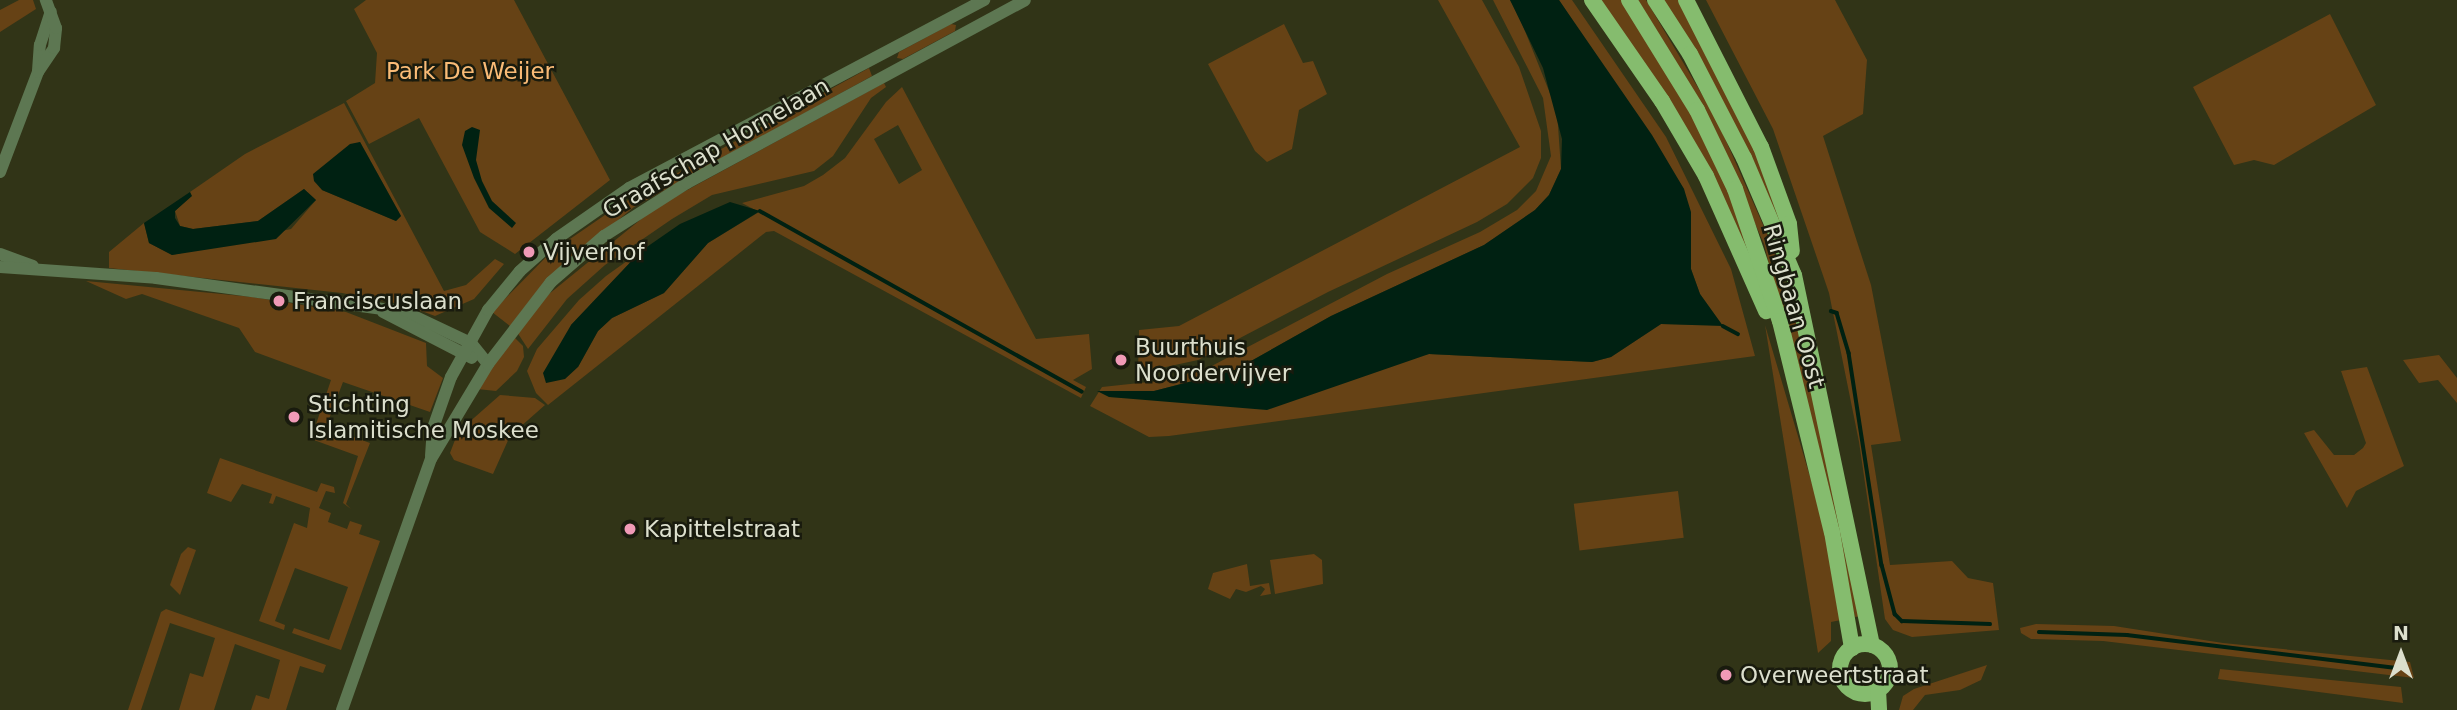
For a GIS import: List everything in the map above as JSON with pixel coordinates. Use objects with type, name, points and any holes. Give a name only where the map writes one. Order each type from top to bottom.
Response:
[{"type":"main road","points":[[1592,0],[1662,101],[1706,176],[1783,344]]},
{"type":"main road","name":"Ringbaan Oost","points":[[1629,0],[1722,159],[1780,321],[1783,344],[1832,532],[1852,648]]},
{"type":"main road","name":"Ringbaan Oost","points":[[1655,0],[1690,54],[1744,158],[1794,275],[1872,645]]},
{"type":"main road","points":[[1686,0],[1761,147],[1789,224],[1794,275]]},
{"type":"main road","points":[[1872,645],[1883,652],[1890,669],[1887,681],[1878,690],[1860,693],[1847,687],[1840,675],[1843,656],[1852,648],[1872,645]]},
{"type":"main road","points":[[1878,690],[1879,710]]},
{"type":"main road","points":[[1860,693],[1863,710]]},
{"type":"street","name":"Graafschap Hornelaan","points":[[342,710],[431,459],[438,412],[488,310],[520,271],[572,226],[629,188],[984,0]]},
{"type":"street","name":"Graafschap Hornelaan","points":[[431,459],[488,364],[551,282],[641,210],[1024,0]]},
{"type":"street","points":[[0,172],[38,72],[40,45],[49,6]]},
{"type":"street","points":[[0,254],[33,266]]},
{"type":"street","points":[[0,267],[33,266],[294,295],[405,312],[437,323],[471,343],[488,364]]},
{"type":"street","points":[[382,310],[464,356],[488,364]]},
{"type":"green space","points":[[19,0],[33,0],[36,9],[0,32],[0,10]]},
{"type":"green space","name":"Park De Weijer","points":[[366,0],[514,0],[610,180],[515,254],[480,232],[419,118],[369,144],[346,101],[375,83],[377,53],[354,9]]},
{"type":"green space","points":[[1438,0],[1482,0],[1519,67],[1541,131],[1541,158],[1533,178],[1507,204],[1477,222],[1328,292],[1198,360],[1138,373],[1139,330],[1179,326],[1520,147]]},
{"type":"green space","points":[[1493,0],[1510,0],[1517,11],[1557,111],[1561,169],[1549,195],[1535,210],[1484,245],[1331,316],[1235,370],[1154,391],[1100,391],[1110,397],[1181,399],[1429,354],[1592,362],[1611,357],[1661,324],[1722,325],[1700,294],[1691,269],[1684,189],[1559,0],[1572,0],[1666,137],[1731,269],[1755,356],[1169,436],[1149,437],[1090,406],[1102,387],[1158,381],[1206,369],[1387,274],[1480,232],[1517,210],[1536,191],[1551,156],[1543,98]]},
{"type":"green space","points":[[1601,0],[1624,0],[1662,56],[1726,179],[1754,263],[1688,131]]},
{"type":"green space","points":[[1638,0],[1646,0],[1716,118],[1771,243],[1802,342],[1862,616],[1855,617],[1764,244],[1704,108]]},
{"type":"green space","points":[[1658,0],[1682,0],[1757,147],[1784,230]]},
{"type":"green space","points":[[1706,0],[1835,0],[1867,60],[1863,114],[1823,136],[1871,285],[1901,441],[1871,445],[1890,565],[1952,561],[1968,578],[1993,583],[1999,630],[1912,637],[1893,630],[1885,619],[1859,442],[1829,293],[1773,129]]},
{"type":"green space","points":[[2330,14],[2376,105],[2274,165],[2254,160],[2234,165],[2193,87]]},
{"type":"green space","points":[[951,24],[956,25],[955,31],[903,59],[897,58],[899,52]]},
{"type":"green space","points":[[1284,24],[1303,63],[1313,61],[1327,94],[1299,110],[1292,149],[1267,162],[1255,151],[1208,64]]},
{"type":"green space","points":[[869,68],[872,76],[634,207],[545,281],[510,326],[492,312],[551,252],[621,204]]},
{"type":"green space","points":[[884,83],[886,87],[871,98],[833,156],[814,171],[712,195],[672,219],[605,265],[567,299],[528,349],[517,332],[549,294],[656,207]]},
{"type":"green space","points":[[902,87],[1036,339],[1089,334],[1092,369],[1073,380],[1086,387],[1081,398],[774,231],[766,232],[548,405],[536,393],[527,371],[537,349],[579,300],[606,276],[641,251],[571,325],[578,367],[598,331],[612,318],[664,293],[708,243],[759,212],[742,203],[804,186],[823,175],[845,158],[886,102]],"holes":[[[898,125],[922,170],[899,184],[874,139]]]},
{"type":"green space","points":[[344,103],[444,291],[466,285],[495,259],[504,264],[474,299],[435,316],[405,305],[342,293],[109,268],[109,252],[144,223],[149,243],[172,255],[291,229],[316,200],[304,189],[258,221],[193,229],[180,226],[175,211],[191,196],[190,192],[245,154]],"holes":[[[360,142],[401,216],[396,221],[322,190],[337,155]]]},
{"type":"green space","points":[[86,281],[253,297],[346,312],[426,343],[427,366],[443,378],[430,412],[343,382],[326,427],[370,443],[346,504],[351,509],[343,503],[358,456],[311,439],[331,380],[255,352],[239,328],[142,294],[126,299]]},
{"type":"green space","points":[[1765,325],[1835,561],[1846,619],[1831,622],[1831,641],[1818,653]]},
{"type":"green space","points":[[513,336],[523,346],[524,357],[517,371],[496,391],[477,389]]},
{"type":"green space","points":[[2439,355],[2457,378],[2457,403],[2438,380],[2419,383],[2403,360]]},
{"type":"green space","points":[[2367,367],[2404,466],[2356,491],[2347,508],[2304,433],[2314,430],[2334,455],[2354,455],[2363,448],[2366,443],[2341,371]]},
{"type":"green space","points":[[500,395],[535,398],[545,405],[510,436],[493,474],[454,460],[450,453],[458,432]]},
{"type":"green space","points":[[220,458],[317,492],[321,483],[334,487],[335,493],[326,491],[319,508],[331,513],[328,522],[347,529],[350,521],[362,525],[359,534],[380,541],[341,650],[292,633],[294,628],[329,640],[348,587],[295,568],[275,621],[285,625],[284,630],[259,621],[294,523],[307,528],[310,508],[276,496],[273,504],[269,503],[272,494],[242,484],[231,502],[207,493]]},
{"type":"green space","points":[[1678,491],[1684,538],[1580,550],[1574,504]]},
{"type":"green space","points":[[188,547],[196,550],[180,595],[170,585],[181,554]]},
{"type":"green space","points":[[1314,554],[1322,560],[1323,584],[1275,594],[1270,560]]},
{"type":"green space","points":[[1247,564],[1250,586],[1269,583],[1271,594],[1260,596],[1265,589],[1261,586],[1246,592],[1236,589],[1230,599],[1208,589],[1213,573]]},
{"type":"green space","points":[[166,609],[326,665],[323,673],[300,666],[286,710],[251,710],[256,695],[269,699],[280,660],[235,644],[214,710],[179,710],[190,673],[203,677],[215,638],[170,623],[141,710],[128,710],[161,612]]},
{"type":"green space","points":[[2036,624],[2114,626],[2223,643],[2410,662],[2414,678],[2103,641],[2031,639],[2021,633],[2020,628]]},
{"type":"green space","points":[[1987,665],[1981,680],[1960,690],[1925,695],[1913,710],[1899,710],[1903,696],[1914,689]]},
{"type":"green space","points":[[2220,669],[2401,687],[2403,703],[2218,679]]},
{"type":"shaded area","points":[[1510,0],[1559,0],[1652,135],[1684,189],[1691,212],[1691,269],[1700,294],[1723,326],[1661,324],[1611,357],[1592,362],[1429,354],[1267,410],[1109,397],[1097,391],[1154,391],[1235,370],[1331,316],[1484,245],[1535,210],[1549,195],[1561,169],[1562,139],[1543,68]]},
{"type":"shaded area","points":[[472,127],[480,130],[476,160],[482,181],[492,201],[516,223],[512,228],[489,208],[474,178],[462,145],[465,131]]},
{"type":"shaded area","points":[[360,142],[401,216],[396,221],[322,190],[314,181],[313,174],[350,144]]},
{"type":"shaded area","points":[[304,189],[316,200],[276,239],[172,255],[149,243],[144,223],[190,192],[192,196],[175,211],[175,218],[180,226],[193,229],[258,221]]},
{"type":"shaded area","points":[[730,202],[760,211],[708,243],[664,293],[612,318],[598,331],[578,367],[565,379],[546,383],[543,373],[571,325],[641,251],[680,224]]},
{"type":"waterway","points":[[760,211],[1082,392]]},
{"type":"waterway","points":[[1831,311],[1837,313],[1849,353],[1882,565],[1895,614],[1902,621],[1990,624]]},
{"type":"waterway","points":[[1723,326],[1738,334]]},
{"type":"waterway","points":[[2039,632],[2127,635],[2396,668]]},
{"type":"place","name":"Vijverhof","points":[[529,252]]},
{"type":"place","name":"Franciscuslaan","points":[[279,301]]},
{"type":"place","name":"Buurthuis Noordervijver","points":[[1121,360]]},
{"type":"place","name":"Stichting Islamitische Moskee","points":[[294,417]]},
{"type":"place","name":"Kapittelstraat","points":[[630,529]]},
{"type":"place","name":"Overweertstraat","points":[[1726,675]]}]
